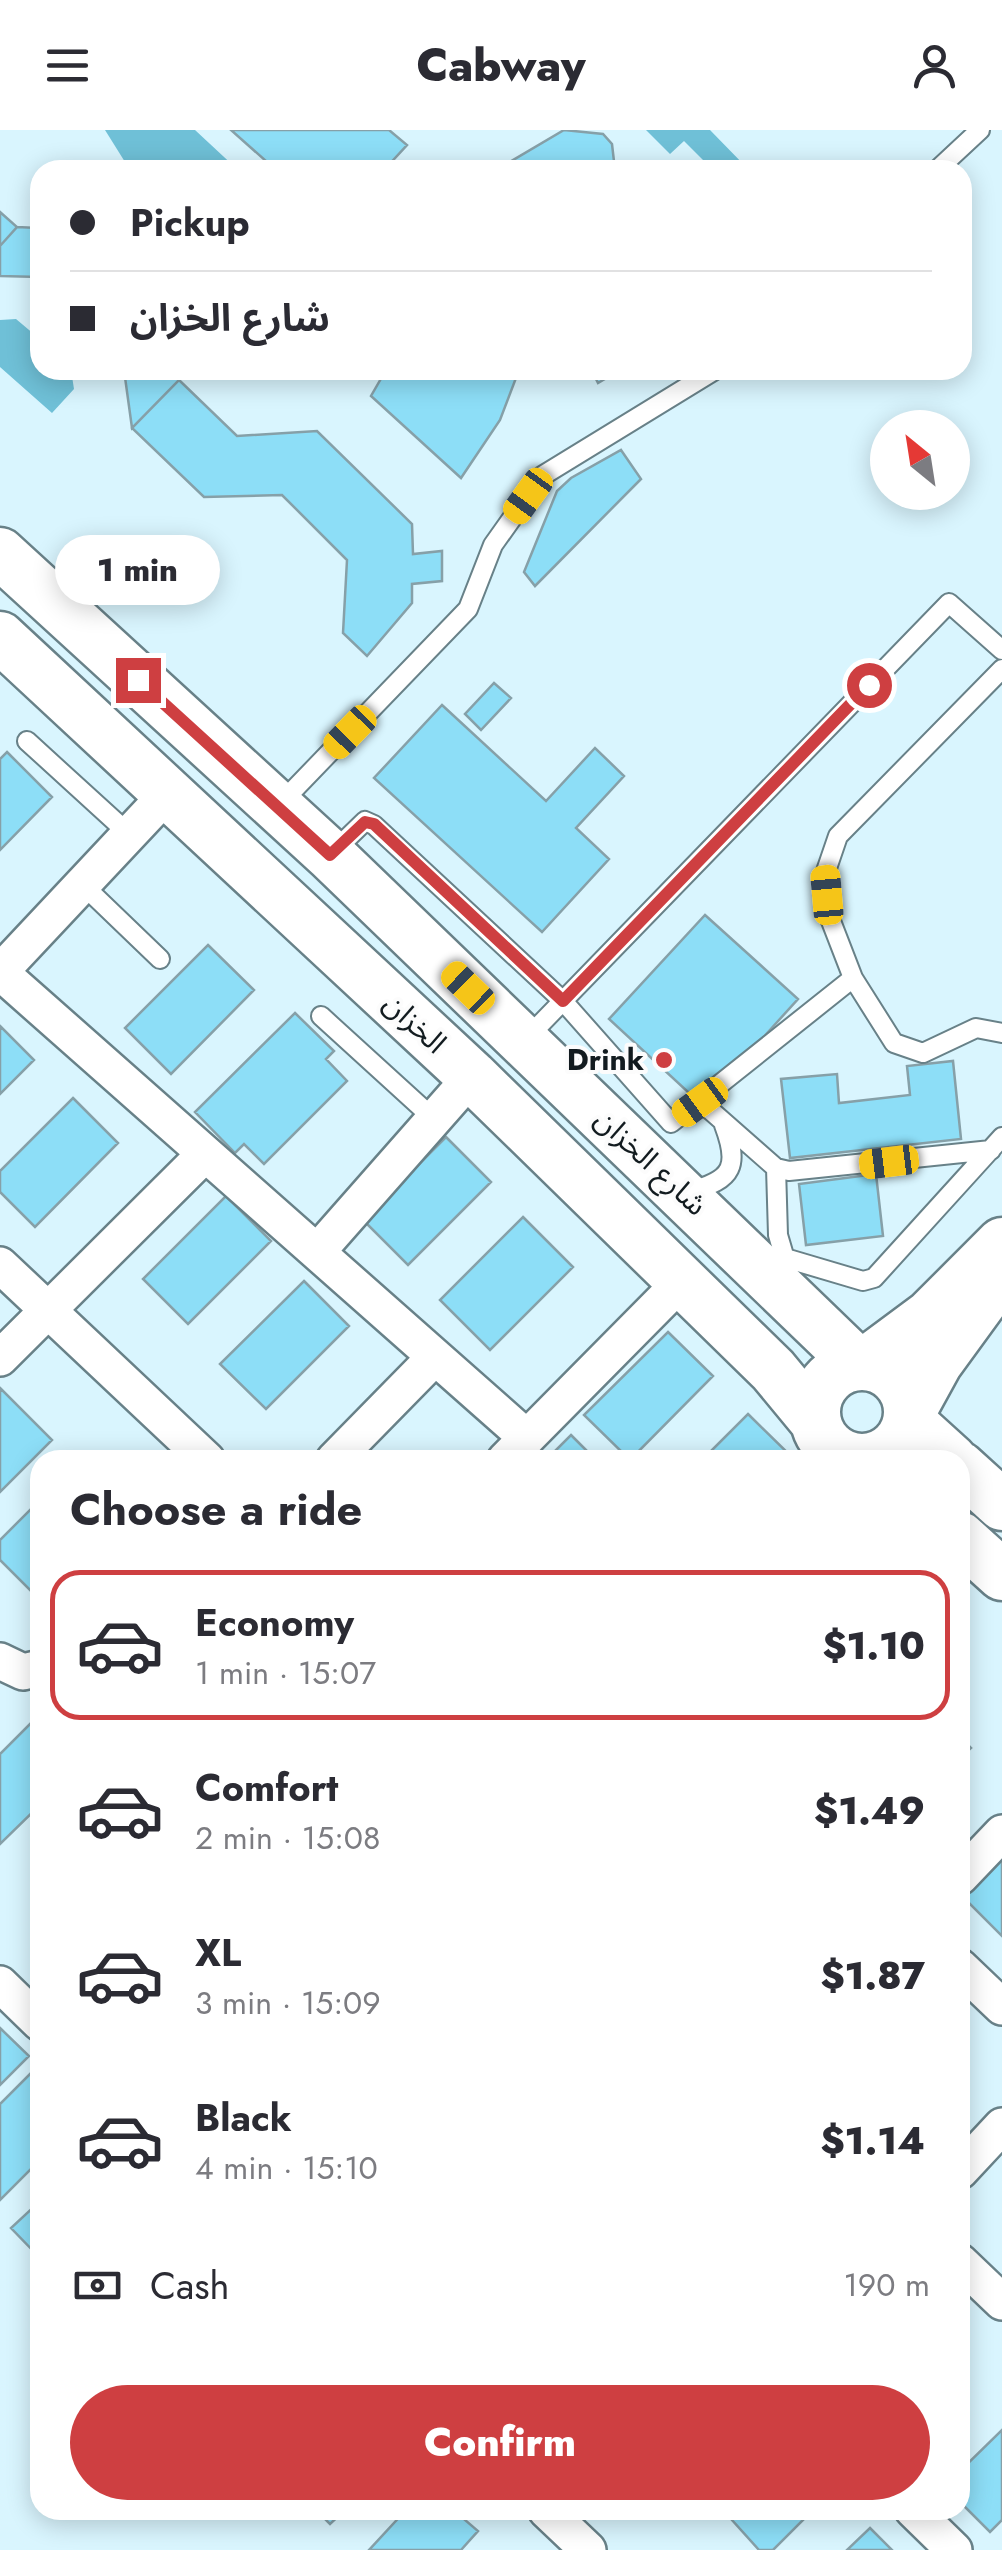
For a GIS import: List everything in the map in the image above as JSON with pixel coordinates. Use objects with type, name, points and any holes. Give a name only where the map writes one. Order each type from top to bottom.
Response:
[{"type":"main road","name":"شارع الخزان","points":[[0,553],[330,855],[682,1191],[792,1281],[861,1364]]},
{"type":"main road","name":"الخزان","points":[[0,637],[472,1076],[773,1370],[816,1422]]},
{"type":"main road","points":[[836,1450],[821,1435],[816,1422],[820,1388],[832,1376],[861,1364],[930,1315],[1002,1244]]},
{"type":"main road","points":[[887,1450],[895,1446],[937,1363],[1002,1274]]},
{"type":"main road","points":[[861,1364],[892,1374],[908,1400],[909,1418],[942,1450]]},
{"type":"main road","points":[[970,1476],[1002,1504]]},
{"type":"main road","points":[[970,1545],[1002,1575]]},
{"type":"street","points":[[168,793],[0,972],[435,1357],[516,1449],[682,1282]]},
{"type":"street","points":[[317,1252],[472,1076]]},
{"type":"street","points":[[0,1358],[206,1154]]},
{"type":"street","points":[[0,1264],[196,1450]]},
{"type":"street","points":[[360,1450],[435,1357]]},
{"type":"street","points":[[0,1661],[23,1672],[30,1670]]},
{"type":"street","points":[[970,1866],[1002,1832]]},
{"type":"street","points":[[970,1977],[1002,2007]]},
{"type":"street","points":[[0,1984],[30,2014]]},
{"type":"street","points":[[970,2160],[1002,2126]]},
{"type":"street","points":[[970,2272],[1002,2302]]},
{"type":"street","points":[[556,2520],[588,2550]]},
{"type":"street","points":[[923,2520],[954,2550]]},
{"type":"lane","points":[[948,160],[980,130]]},
{"type":"lane","points":[[277,807],[468,609],[492,544],[542,476],[699,380]]},
{"type":"lane","points":[[524,1042],[949,603],[1002,650]]},
{"type":"lane","points":[[1002,669],[838,836],[825,874],[829,916],[853,978],[887,1034],[902,1050],[932,1050],[976,1028],[1002,1033]]},
{"type":"lane","points":[[27,741],[130,834]]},
{"type":"lane","points":[[330,855],[357,826],[365,822],[374,824],[563,1001],[671,1123],[853,978]]},
{"type":"lane","points":[[82,884],[160,959]]},
{"type":"lane","points":[[322,1016],[434,1119]]},
{"type":"lane","points":[[700,1102],[776,1168],[801,1171],[996,1144]]},
{"type":"lane","points":[[682,1191],[708,1186],[733,1165],[735,1154],[722,1120]]},
{"type":"lane","points":[[776,1168],[778,1234],[792,1281],[864,1281],[874,1278],[996,1144]]},
{"type":"water","points":[[105,130],[195,130],[227,160],[124,160]]},
{"type":"water","points":[[646,130],[710,130],[739,160],[703,160],[684,141],[670,154]]},
{"type":"water","points":[[16,319],[30,331],[30,380],[73,380],[74,389],[52,413],[0,367],[0,320]]},
{"type":"building","points":[[231,130],[389,130],[407,145],[393,160],[265,160]]},
{"type":"building","points":[[564,130],[603,134],[612,144],[614,160],[513,160]]},
{"type":"building","points":[[0,212],[17,227],[0,246]]},
{"type":"building","points":[[17,227],[30,228],[30,277],[0,276],[0,246]]},
{"type":"building","points":[[125,380],[179,380],[132,428]]},
{"type":"building","points":[[179,380],[237,436],[317,431],[412,524],[413,554],[442,551],[442,581],[412,584],[412,603],[367,656],[343,633],[347,560],[282,495],[204,497],[132,428]]},
{"type":"building","points":[[380,380],[515,380],[500,420],[461,478],[371,396]]},
{"type":"building","points":[[621,450],[641,479],[535,586],[524,572],[557,491],[571,478]]},
{"type":"building","points":[[494,683],[511,698],[481,730],[465,714]]},
{"type":"building","points":[[442,705],[546,801],[595,748],[624,776],[576,828],[609,859],[542,932],[374,778]]},
{"type":"building","points":[[7,752],[52,797],[0,850],[0,759]]},
{"type":"building","points":[[705,915],[798,999],[702,1105],[609,1019]]},
{"type":"building","points":[[208,945],[254,990],[171,1074],[125,1028]]},
{"type":"building","points":[[295,1013],[334,1051],[326,1059],[347,1081],[264,1164],[244,1144],[235,1153],[195,1112]]},
{"type":"building","points":[[0,1026],[34,1060],[0,1094]]},
{"type":"building","points":[[953,1061],[961,1139],[790,1158],[781,1079],[837,1074],[839,1103],[910,1095],[907,1066]]},
{"type":"building","points":[[73,1098],[118,1143],[35,1227],[0,1192],[0,1171]]},
{"type":"building","points":[[446,1137],[491,1182],[408,1265],[363,1220]]},
{"type":"building","points":[[876,1174],[883,1236],[806,1245],[799,1184]]},
{"type":"building","points":[[226,1196],[271,1241],[188,1324],[143,1279]]},
{"type":"building","points":[[523,1217],[573,1267],[490,1350],[440,1300]]},
{"type":"building","points":[[304,1281],[349,1326],[266,1409],[220,1364]]},
{"type":"building","points":[[668,1332],[713,1376],[640,1450],[620,1450],[584,1415]]},
{"type":"building","points":[[0,1388],[52,1440],[42,1450],[30,1450],[30,1462],[0,1492]]},
{"type":"building","points":[[748,1414],[785,1450],[712,1450]]},
{"type":"building","points":[[571,1435],[586,1450],[556,1450]]},
{"type":"building","points":[[30,1510],[30,1590],[0,1560],[0,1540]]},
{"type":"building","points":[[30,1724],[30,1815],[0,1844],[0,1754]]},
{"type":"building","points":[[1002,1856],[1002,1936],[970,1904],[970,1888]]},
{"type":"building","points":[[0,2028],[29,2056],[0,2085]]},
{"type":"building","points":[[30,2074],[30,2170],[0,2200],[0,2104]]},
{"type":"building","points":[[30,2210],[30,2248],[11,2228]]},
{"type":"building","points":[[1002,2430],[1002,2520],[990,2532],[970,2512],[970,2461]]},
{"type":"building","points":[[397,2520],[465,2520],[478,2531],[461,2550],[369,2550]]},
{"type":"building","points":[[732,2520],[803,2520],[773,2550],[759,2550]]},
{"type":"building","points":[[870,2528],[892,2550],[847,2550]]},
{"type":"place","name":"Drink","points":[[664,1060]]},
{"type":"route","points":[[138,680],[330,855],[357,826],[365,822],[374,824],[563,1001],[869,685]]}]
